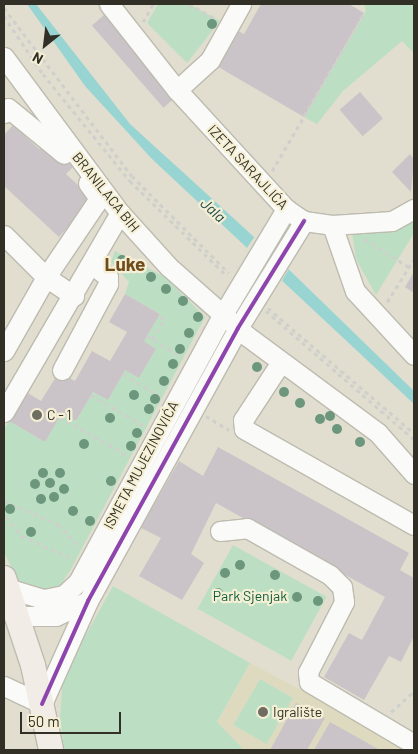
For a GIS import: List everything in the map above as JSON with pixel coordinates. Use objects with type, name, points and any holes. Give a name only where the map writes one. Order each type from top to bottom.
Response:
[{"type":"main road","points":[[5,583],[17,616],[42,704],[51,750]]},
{"type":"street","name":"IZETA SARAJLIĆA","points":[[109,4],[177,90],[286,209],[304,221],[337,225],[392,221],[414,209]]},
{"type":"street","points":[[177,90],[210,60],[241,4]]},
{"type":"street","name":"BRANILACA BIH","points":[[4,57],[25,88],[120,213],[222,316],[238,328]]},
{"type":"street","points":[[4,351],[46,277],[98,196],[54,144],[6,111],[25,88]]},
{"type":"street","name":"ISMETA MUJEZINOVIĆA","points":[[5,583],[44,599],[64,595],[78,582],[222,316],[286,209]]},
{"type":"street","points":[[4,412],[74,296],[120,213]]},
{"type":"street","name":"ISMETA MUJEZINOVIĆA","points":[[42,704],[88,601],[238,328],[304,221]]},
{"type":"street","points":[[337,225],[346,272],[378,317],[414,355]]},
{"type":"street","points":[[4,236],[46,277],[74,296]]},
{"type":"street","points":[[62,370],[108,284],[108,278],[92,264]]},
{"type":"street","points":[[238,328],[378,434],[414,474]]},
{"type":"street","points":[[281,362],[243,420],[244,429],[414,525]]},
{"type":"street","points":[[220,532],[247,528],[330,575],[342,587],[344,602],[308,672],[309,682],[414,744]]},
{"type":"street","points":[[17,616],[56,616],[88,601]]},
{"type":"street","points":[[4,686],[28,701],[42,704]]},
{"type":"path","points":[[143,22],[153,4]]},
{"type":"path","points":[[189,4],[220,21]]},
{"type":"path","points":[[4,8],[132,176],[241,283]]},
{"type":"path","points":[[264,186],[364,12]]},
{"type":"path","points":[[4,16],[43,74],[130,181],[241,283]]},
{"type":"path","points":[[337,225],[409,267]]},
{"type":"path","points":[[378,317],[414,258]]},
{"type":"path","points":[[256,297],[414,433]]},
{"type":"path","points":[[256,297],[414,439]]},
{"type":"path","points":[[152,340],[164,319],[158,316]]},
{"type":"path","points":[[147,336],[188,360]]},
{"type":"path","points":[[123,374],[166,399]]},
{"type":"path","points":[[91,395],[150,429]]},
{"type":"path","points":[[60,417],[133,459]]},
{"type":"path","points":[[4,501],[58,524],[84,551]]},
{"type":"path","points":[[6,517],[22,536],[78,561]]},
{"type":"path","points":[[390,713],[414,691]]},
{"type":"shaded area","points":[[250,663],[414,750],[244,750],[217,723]]},
{"type":"green space","points":[[158,4],[189,4],[220,21],[187,63],[147,23]]},
{"type":"green space","points":[[364,4],[414,4],[414,53],[402,41],[343,91],[317,124],[304,117],[366,11]]},
{"type":"green space","points":[[414,219],[414,233],[376,295],[356,259],[352,233]]},
{"type":"green space","points":[[115,251],[165,277],[205,317],[71,569],[60,586],[36,591],[17,579],[4,552],[4,430],[9,421],[45,442],[62,413],[76,421],[93,392],[108,400],[125,370],[139,378],[156,349],[144,341],[160,314],[125,294],[129,282],[111,262]]},
{"type":"green space","name":"Park Sjenjak","points":[[233,545],[327,597],[291,661],[198,609]]},
{"type":"green space","points":[[113,586],[250,663],[217,722],[244,750],[64,750],[60,717],[63,676]]},
{"type":"green space","name":"Igralište","points":[[260,679],[293,698],[266,744],[234,725]]},
{"type":"water","name":"Jala","points":[[27,4],[36,4],[130,124],[275,256],[414,391],[414,404],[152,159],[85,86]]},
{"type":"pier","points":[[255,236],[290,267],[280,284],[245,251]]},
{"type":"building","points":[[261,4],[349,4],[364,13],[304,117],[215,65],[234,29],[244,34]]},
{"type":"building","points":[[104,15],[176,97],[163,108],[92,25]]},
{"type":"building","points":[[360,92],[383,118],[363,136],[340,110]]},
{"type":"building","points":[[13,125],[39,149],[45,142],[73,167],[66,174],[93,199],[59,237],[4,186],[4,135]]},
{"type":"building","points":[[410,154],[414,159],[411,192],[392,172]]},
{"type":"building","points":[[414,272],[414,293],[405,287]]},
{"type":"building","points":[[125,294],[160,314],[144,341],[156,349],[139,378],[125,370],[108,400],[93,392],[76,421],[62,413],[45,442],[9,421],[26,392],[41,401],[59,372],[75,381],[92,351],[110,361],[127,332],[109,322]]},
{"type":"building","points":[[218,447],[409,553],[400,570],[414,578],[414,636],[401,662],[389,656],[364,700],[324,677],[349,633],[362,640],[385,597],[216,503],[191,554],[204,563],[182,600],[139,576],[161,538],[141,528],[179,461],[203,476]]},
{"type":"building","points":[[296,703],[325,718],[307,750],[270,750]]},
{"type":"building","points":[[330,722],[380,750],[314,750]]},
{"type":"transit line","points":[[42,704],[88,601],[238,328],[304,221]]},
{"type":"place","name":"C - 1","points":[[37,415]]},
{"type":"place","name":"Igralište","points":[[263,712]]},
{"type":"district","name":"Luke","points":[[125,264]]}]
